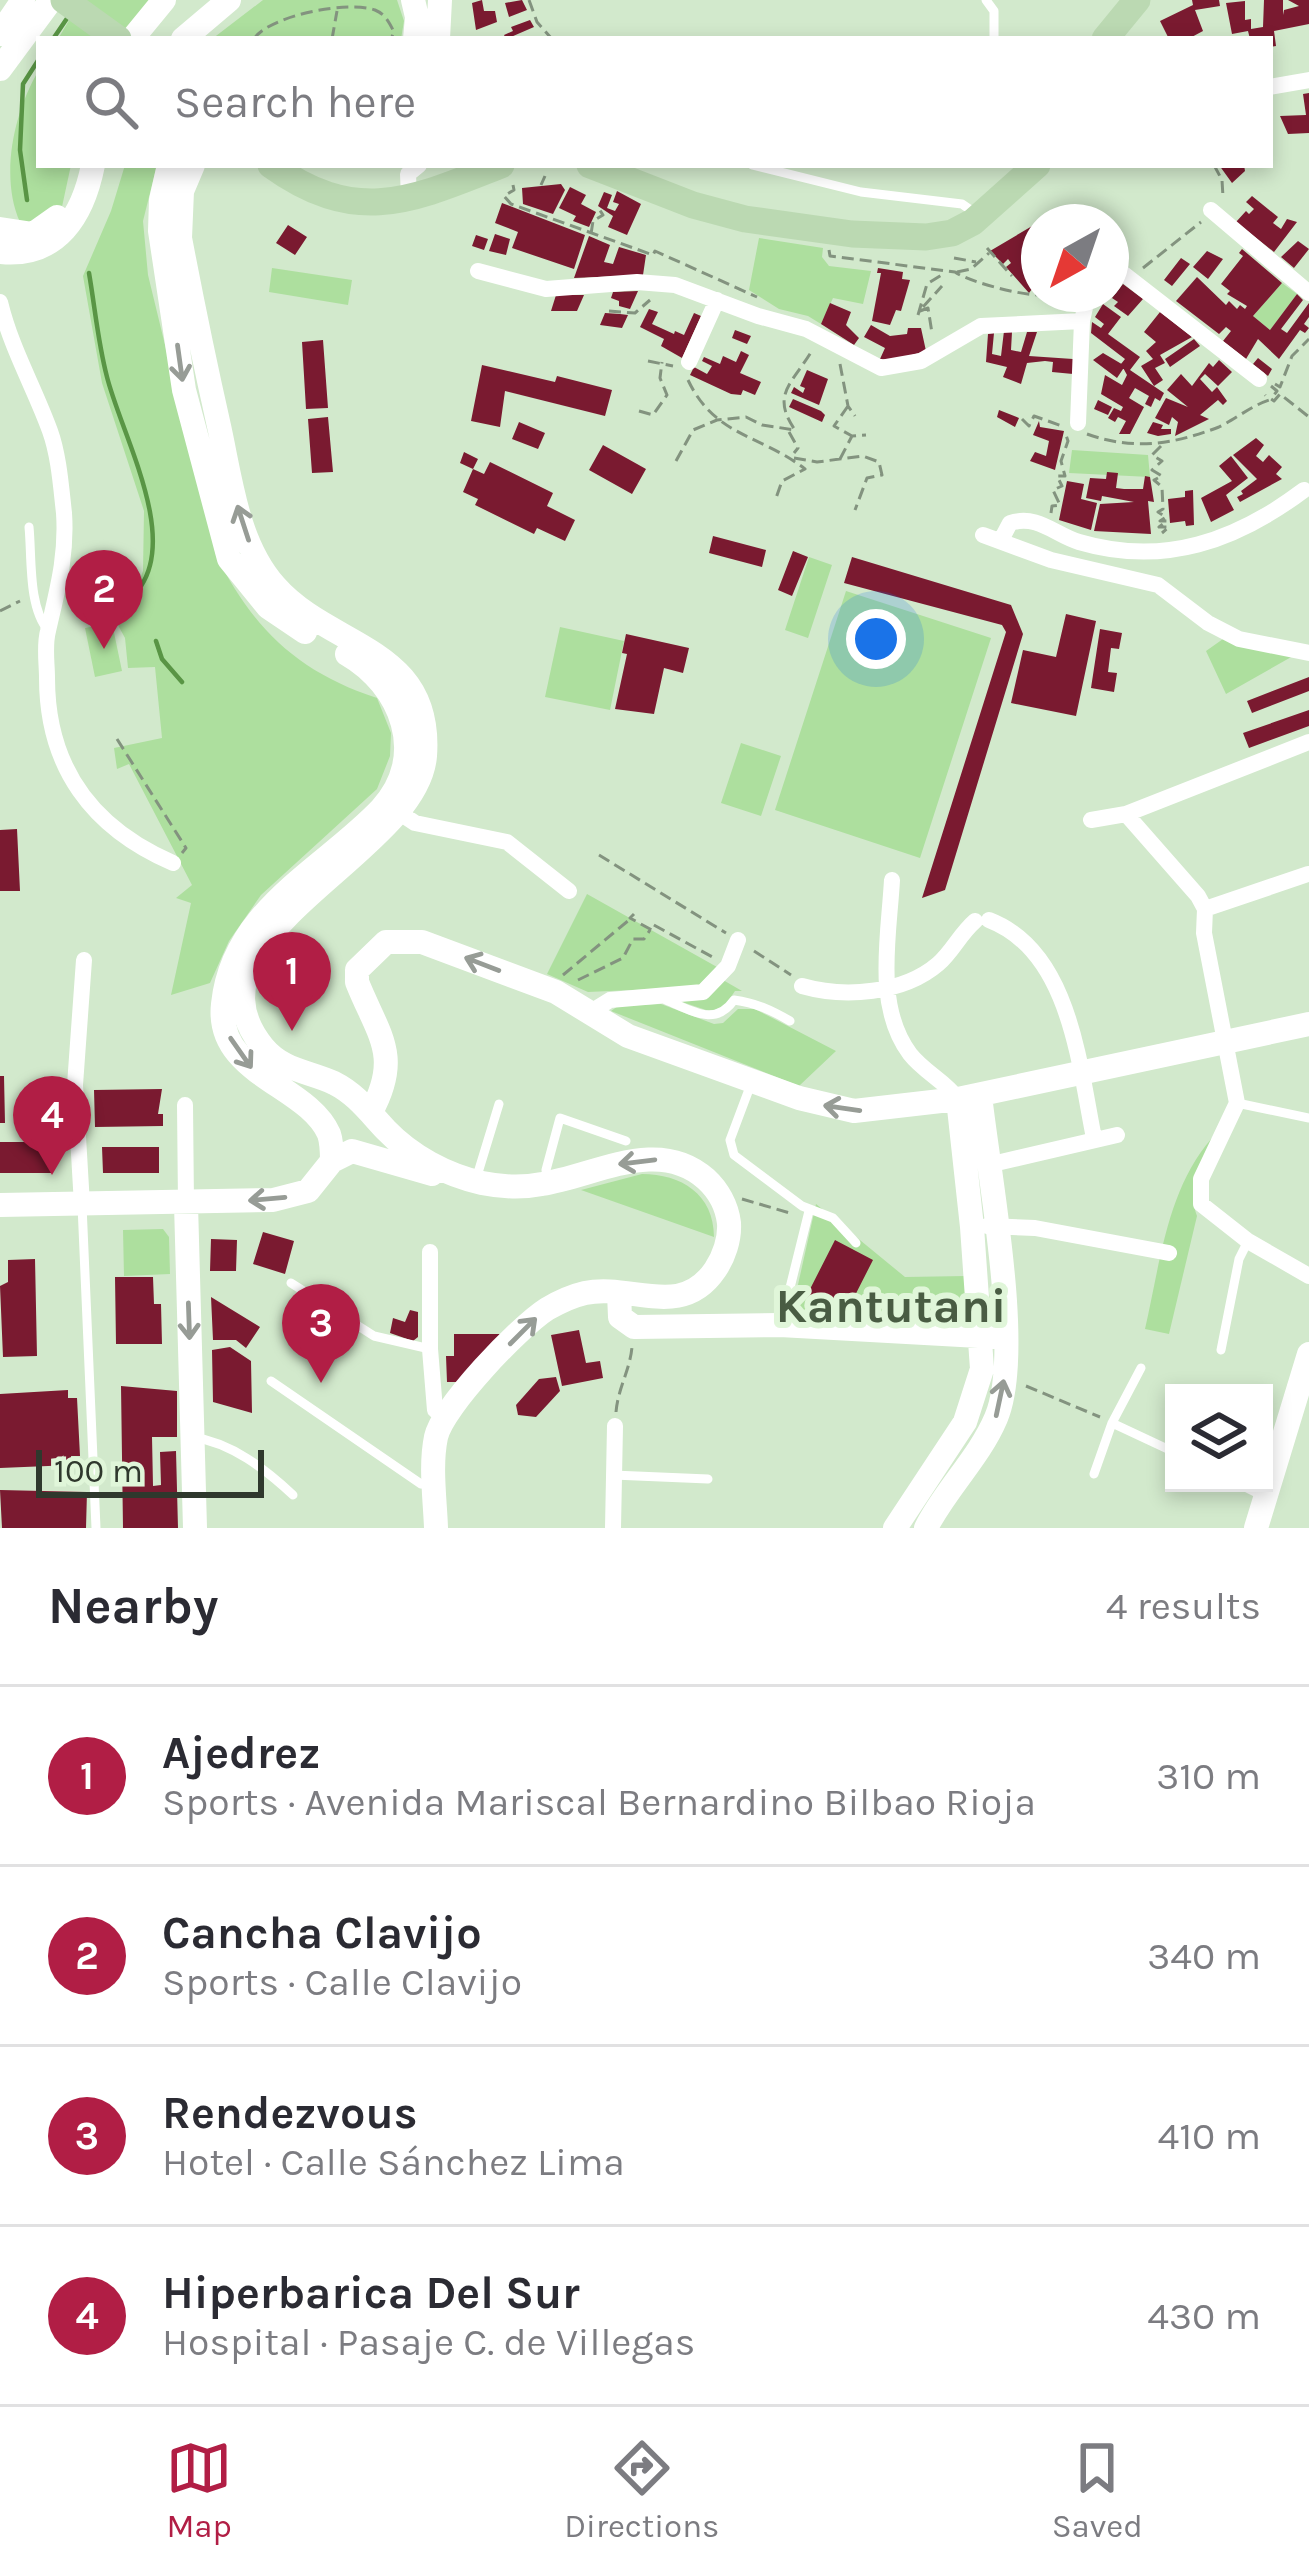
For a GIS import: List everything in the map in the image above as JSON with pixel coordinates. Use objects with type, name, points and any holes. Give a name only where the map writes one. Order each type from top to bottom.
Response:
[{"type":"main road","points":[[0,34],[23,0]]},
{"type":"main road","points":[[42,0],[92,36]]},
{"type":"main road","points":[[0,69],[52,0]]},
{"type":"main road","points":[[64,0],[114,36]]},
{"type":"main road","points":[[134,36],[164,0]]},
{"type":"main road","points":[[187,36],[230,0]]},
{"type":"main road","points":[[413,0],[415,36]]},
{"type":"main road","points":[[438,36],[440,0]]},
{"type":"main road","points":[[1107,36],[1137,0]]},
{"type":"main road","points":[[0,229],[33,234],[46,227],[68,197],[76,168]]},
{"type":"main road","points":[[0,252],[20,253],[61,237],[79,212],[92,168]]},
{"type":"main road","points":[[168,168],[160,231],[184,390],[229,560],[268,607],[371,668],[400,709],[405,755],[388,826],[284,919],[250,970],[244,994],[254,1034],[274,1059],[289,1069],[334,1083],[405,1147],[468,1179]]},
{"type":"main road","points":[[192,168],[182,191],[180,238],[241,524],[272,584],[295,607],[384,658],[404,678],[418,706],[425,758],[416,788],[272,904],[231,968],[222,1010],[235,1048],[252,1070],[327,1130],[332,1161]]},
{"type":"main road","points":[[598,168],[693,206],[764,222],[854,234],[926,237],[952,233],[978,218],[1034,168]]},
{"type":"main road","points":[[303,178],[352,203],[410,198],[506,174]]},
{"type":"main road","points":[[371,1112],[386,1078],[388,1055],[356,982],[357,970],[377,947],[396,940],[422,942],[551,990],[628,1036],[799,1098],[854,1111],[969,1097],[1309,1024]]},
{"type":"main road","points":[[969,1097],[988,1165],[984,1226]]},
{"type":"main road","points":[[895,1528],[912,1517],[966,1444],[996,1418],[1005,1377],[994,1337],[969,1097]]},
{"type":"main road","points":[[0,1205],[186,1204],[294,1196],[319,1182],[332,1161],[348,1152],[436,1176],[515,1187],[654,1159],[686,1166],[709,1181],[729,1226],[713,1274],[689,1294],[673,1298],[588,1292],[548,1308],[445,1418],[435,1441],[436,1528]]},
{"type":"main road","points":[[186,1204],[195,1528]]},
{"type":"main road","points":[[619,1293],[620,1317],[634,1327],[780,1325],[994,1337]]},
{"type":"main road","points":[[926,1528],[966,1444],[994,1337]]},
{"type":"main road","points":[[1256,1528],[1308,1367]]},
{"type":"street","points":[[1273,86],[1309,80]]},
{"type":"street","points":[[410,198],[408,175],[415,168]]},
{"type":"street","points":[[1211,210],[1309,293]]},
{"type":"street","points":[[478,272],[546,289],[659,283],[827,337],[881,368],[920,361],[981,326],[1082,320]]},
{"type":"street","points":[[1129,278],[1264,382]]},
{"type":"street","points":[[687,367],[717,300]]},
{"type":"street","points":[[0,302],[8,336],[52,436],[57,465],[64,513],[64,571],[48,630],[46,702],[70,782],[106,822],[137,847],[173,862]]},
{"type":"street","points":[[1078,423],[1084,312]]},
{"type":"street","points":[[1302,656],[1239,639],[1208,623],[1158,585],[1051,560],[992,538],[1014,521],[1050,526],[1074,541],[1103,547],[1144,551],[1196,546],[1235,534],[1304,490]]},
{"type":"street","points":[[1091,820],[1126,814],[1309,742]]},
{"type":"street","points":[[397,802],[415,823],[507,842],[568,891]]},
{"type":"street","points":[[1126,814],[1205,909],[1204,933],[1237,1103],[1201,1179],[1199,1198],[1206,1212],[1309,1276]]},
{"type":"street","points":[[1205,909],[1308,874]]},
{"type":"street","points":[[892,880],[887,987],[894,1020],[910,1054],[969,1097]]},
{"type":"street","points":[[802,986],[846,994],[887,987],[936,966],[958,935],[982,920],[1019,934],[1040,958],[1058,997],[1094,1138]]},
{"type":"street","points":[[590,1013],[600,1003],[703,992],[728,966],[738,940]]},
{"type":"street","points":[[82,1204],[75,1085],[84,960]]},
{"type":"street","points":[[185,1106],[186,1204]]},
{"type":"street","points":[[988,1165],[1117,1135]]},
{"type":"street","points":[[984,1226],[1035,1228],[1169,1253]]},
{"type":"street","points":[[430,1252],[435,1410],[445,1418]]},
{"type":"street","points":[[613,1528],[615,1426]]},
{"type":"lane","points":[[986,0],[994,11],[994,36]]},
{"type":"lane","points":[[764,168],[861,192],[962,204],[978,218]]},
{"type":"lane","points":[[29,526],[35,593],[41,623],[48,630]]},
{"type":"lane","points":[[656,995],[712,1017],[724,1014],[734,1000],[790,1021]]},
{"type":"lane","points":[[753,1079],[730,1147],[742,1163],[808,1215]]},
{"type":"lane","points":[[1237,1103],[1309,1118]]},
{"type":"lane","points":[[468,1179],[499,1104]]},
{"type":"lane","points":[[548,1184],[546,1170],[557,1119],[626,1141]]},
{"type":"lane","points":[[82,1204],[96,1528]]},
{"type":"lane","points":[[808,1215],[820,1211],[833,1218],[856,1243]]},
{"type":"lane","points":[[780,1325],[808,1215]]},
{"type":"lane","points":[[1221,1350],[1239,1259],[1248,1241]]},
{"type":"lane","points":[[291,1283],[374,1336],[430,1349]]},
{"type":"lane","points":[[1094,1474],[1112,1423],[1141,1368]]},
{"type":"lane","points":[[271,1381],[421,1484],[434,1485]]},
{"type":"lane","points":[[1112,1423],[1165,1448]]},
{"type":"lane","points":[[193,1437],[214,1441],[265,1469],[293,1495]]},
{"type":"lane","points":[[613,1475],[708,1479]]},
{"type":"lane","points":[[1256,1492],[1266,1497]]},
{"type":"path","points":[[529,0],[537,22],[549,36]]},
{"type":"path","points":[[333,36],[338,8]]},
{"type":"path","points":[[257,36],[270,22],[338,8],[377,10],[390,23],[392,36]]},
{"type":"path","points":[[1139,271],[1184,239],[1223,197],[1216,168]]},
{"type":"path","points":[[506,174],[514,190],[504,196],[511,203],[697,267],[770,306]]},
{"type":"path","points":[[541,185],[544,176]]},
{"type":"path","points":[[591,233],[593,221],[603,214],[599,209]]},
{"type":"path","points":[[830,256],[944,273],[964,272],[988,250],[1012,276]]},
{"type":"path","points":[[954,258],[977,263]]},
{"type":"path","points":[[955,272],[967,281],[1021,294]]},
{"type":"path","points":[[920,311],[928,284],[944,273]]},
{"type":"path","points":[[920,311],[942,286]]},
{"type":"path","points":[[610,311],[634,313],[656,296]]},
{"type":"path","points":[[920,311],[928,308],[929,329],[937,334]]},
{"type":"path","points":[[1078,423],[1089,435],[1101,438],[1182,442],[1269,400],[1263,393],[1264,376],[1280,386],[1292,356],[1309,339]]},
{"type":"path","points":[[676,461],[693,430],[717,420],[746,417],[789,430],[795,427],[787,420],[784,389],[816,347]]},
{"type":"path","points":[[836,359],[855,416]]},
{"type":"path","points":[[648,361],[687,367],[691,387],[730,431],[794,458],[817,462],[873,457],[884,470],[878,478],[867,478],[855,510]]},
{"type":"path","points":[[639,411],[653,415],[667,395],[660,378],[662,362]]},
{"type":"path","points":[[1264,382],[1277,391],[1271,399],[1280,394],[1309,417]]},
{"type":"path","points":[[848,406],[834,426],[852,436],[866,435]]},
{"type":"path","points":[[1022,418],[1029,426],[1034,416],[1064,427],[1068,441],[1061,460],[1065,476],[1057,476],[1062,487],[1053,490],[1060,505],[1051,508],[1050,526]]},
{"type":"path","points":[[776,502],[782,481],[805,469],[794,458],[798,448],[789,430]]},
{"type":"path","points":[[841,460],[852,436]]},
{"type":"path","points":[[1161,444],[1152,455],[1162,461],[1152,470],[1162,476],[1154,481],[1162,487],[1163,508],[1158,512],[1166,517],[1160,521],[1168,521],[1159,526],[1169,527],[1162,535]]},
{"type":"path","points":[[0,611],[35,593]]},
{"type":"path","points":[[118,739],[186,848],[173,862]]},
{"type":"path","points":[[599,855],[738,940],[802,986]]},
{"type":"path","points":[[551,990],[632,916],[650,929]]},
{"type":"path","points":[[551,990],[623,958],[633,939],[644,939],[652,924],[728,966]]},
{"type":"path","points":[[717,1192],[808,1215]]},
{"type":"path","points":[[615,1426],[617,1392],[630,1368]]},
{"type":"path","points":[[1005,1377],[1112,1423]]},
{"type":"green space","points":[[81,0],[156,0],[131,36],[60,36]]},
{"type":"green space","points":[[263,0],[397,0],[404,21],[402,36],[216,36]]},
{"type":"green space","points":[[36,76],[36,168],[70,168],[60,216],[53,223],[20,222],[14,205],[12,146]]},
{"type":"green space","points":[[124,168],[156,168],[143,221],[148,275],[216,555],[262,626],[301,661],[377,698],[391,733],[390,756],[377,789],[261,895],[229,941],[210,983],[171,995],[191,903],[176,898],[192,885],[129,764],[117,769],[114,748],[162,738],[155,667],[128,668],[125,638],[113,616],[89,615],[95,572],[132,601],[143,571],[144,511],[102,383],[83,276]]},
{"type":"green space","points":[[759,238],[823,248],[822,257],[829,266],[871,271],[863,304],[833,298],[821,324],[779,309],[749,290]]},
{"type":"green space","points":[[272,268],[352,280],[348,305],[269,292]]},
{"type":"green space","points":[[1282,283],[1297,294],[1270,330],[1253,316]]},
{"type":"green space","points":[[1072,450],[1148,455],[1150,477],[1069,473]]},
{"type":"green space","points":[[809,557],[832,565],[808,638],[785,630]]},
{"type":"green space","points":[[846,591],[991,638],[920,858],[775,810]]},
{"type":"green space","points":[[112,623],[122,671],[95,677],[85,628]]},
{"type":"green space","points":[[560,627],[624,641],[610,710],[545,697]]},
{"type":"green space","points":[[1223,639],[1293,656],[1226,694],[1206,651]]},
{"type":"green space","points":[[741,743],[781,756],[761,816],[721,803]]},
{"type":"green space","points":[[587,894],[717,967],[697,987],[588,992],[547,974]]},
{"type":"green space","points":[[723,980],[742,991],[735,991],[724,1007],[709,1011],[673,999],[707,998]]},
{"type":"green space","points":[[661,1004],[714,1024],[723,1023],[738,1009],[755,1009],[836,1051],[799,1086],[611,1011],[618,1006]]},
{"type":"green space","points":[[1212,1138],[1194,1186],[1197,1216],[1169,1334],[1145,1329],[1175,1204]]},
{"type":"green space","points":[[642,1174],[670,1178],[693,1189],[708,1209],[714,1237],[581,1190]]},
{"type":"green space","points":[[816,1204],[905,1277],[966,1276],[967,1310],[961,1323],[791,1316]]},
{"type":"green space","points":[[163,1229],[169,1237],[170,1274],[124,1276],[123,1230]]},
{"type":"building","points":[[482,0],[484,11],[495,11],[497,22],[476,30],[472,3]]},
{"type":"building","points":[[522,0],[527,10],[509,17],[505,3]]},
{"type":"building","points":[[1192,0],[1219,0],[1220,6],[1195,10],[1203,31],[1194,36],[1168,36],[1160,21],[1193,5]]},
{"type":"building","points":[[1264,0],[1283,0],[1283,15],[1284,10],[1299,6],[1288,0],[1309,0],[1309,24],[1274,31],[1273,46],[1273,36],[1249,36],[1248,31],[1232,34],[1226,3],[1245,1],[1245,20],[1251,19],[1251,29],[1263,27]]},
{"type":"building","points":[[530,20],[534,27],[504,36],[513,31],[511,27]]},
{"type":"building","points":[[1309,93],[1309,133],[1288,134],[1280,116],[1306,115],[1303,94]]},
{"type":"building","points":[[1221,168],[1244,168],[1245,171],[1232,183]]},
{"type":"building","points":[[561,184],[565,190],[553,214],[523,204],[522,188]]},
{"type":"building","points":[[570,187],[586,195],[581,204],[596,212],[589,227],[559,208]]},
{"type":"building","points":[[617,191],[641,204],[627,235],[608,227],[613,216],[598,206],[604,192],[612,195],[607,208],[615,211]]},
{"type":"building","points":[[1252,196],[1278,217],[1273,223],[1281,229],[1287,219],[1297,222],[1274,252],[1236,222],[1254,209],[1246,202]]},
{"type":"building","points":[[502,203],[585,235],[574,269],[512,248],[518,232],[495,223]]},
{"type":"building","points":[[288,225],[307,237],[295,255],[276,243]]},
{"type":"building","points":[[1021,233],[1021,284],[1006,267],[1011,263],[1008,259],[1003,264],[990,251]]},
{"type":"building","points":[[495,234],[510,239],[506,255],[489,251]]},
{"type":"building","points":[[476,235],[488,239],[484,250],[472,246]]},
{"type":"building","points":[[589,236],[610,245],[604,262],[613,264],[619,247],[646,255],[643,275],[574,278]]},
{"type":"building","points":[[1298,241],[1309,249],[1294,268],[1281,257]]},
{"type":"building","points":[[1242,249],[1282,283],[1253,316],[1270,330],[1297,294],[1303,300],[1281,329],[1287,333],[1309,303],[1304,324],[1309,328],[1305,333],[1300,330],[1279,359],[1258,339],[1246,359],[1223,341],[1231,331],[1226,327],[1219,334],[1176,301],[1197,277],[1226,305],[1229,301],[1245,309],[1221,284],[1243,256]]},
{"type":"building","points":[[1207,251],[1223,259],[1208,279],[1193,267]]},
{"type":"building","points":[[1181,258],[1190,264],[1172,286],[1164,280]]},
{"type":"building","points":[[878,268],[903,272],[902,279],[910,280],[901,311],[896,310],[890,325],[872,321]]},
{"type":"building","points":[[1129,288],[1143,299],[1128,316],[1122,312],[1129,312]]},
{"type":"building","points":[[638,291],[630,309],[611,298],[613,292]]},
{"type":"building","points":[[556,295],[584,295],[577,311],[551,311]]},
{"type":"building","points":[[830,303],[851,312],[846,325],[859,338],[854,345],[821,324]]},
{"type":"building","points":[[649,309],[658,312],[652,324],[674,334],[684,335],[694,313],[701,316],[682,358],[661,346],[664,339],[640,327]]},
{"type":"building","points":[[1098,312],[1114,312],[1121,317],[1108,334],[1140,357],[1130,370],[1164,393],[1151,407],[1145,404],[1149,396],[1135,388],[1129,398],[1144,407],[1130,434],[1119,434],[1126,421],[1108,418],[1114,408],[1121,411],[1123,407],[1101,394],[1105,375],[1122,385],[1127,375],[1121,364],[1125,359],[1091,333],[1092,322],[1101,328],[1104,324],[1095,317]]},
{"type":"building","points":[[1160,312],[1192,337],[1160,355],[1165,363],[1155,368],[1163,380],[1154,386],[1141,366],[1153,359],[1146,351],[1156,342],[1144,332]]},
{"type":"building","points":[[605,313],[628,315],[622,328],[600,325]]},
{"type":"building","points":[[871,325],[890,336],[921,328],[926,351],[880,359],[885,348],[864,337]]},
{"type":"building","points":[[735,330],[751,336],[747,344],[732,338]]},
{"type":"building","points":[[1004,331],[1012,332],[1011,350],[1021,352],[1027,332],[1037,332],[1029,356],[1073,359],[1073,374],[1052,372],[1053,362],[1045,361],[1027,363],[1021,384],[1003,377],[1007,367],[986,362],[988,334],[994,333],[992,354],[1001,356]]},
{"type":"building","points":[[1194,339],[1200,346],[1170,367],[1165,359]]},
{"type":"building","points":[[323,340],[328,408],[306,409],[302,342]]},
{"type":"building","points":[[741,351],[749,355],[740,373],[761,382],[755,395],[743,390],[741,395],[731,394],[690,375],[694,367],[707,374],[712,366],[702,361],[704,357],[720,364],[723,356],[736,362]]},
{"type":"building","points":[[1103,353],[1125,366],[1117,378],[1093,360]]},
{"type":"building","points":[[1258,358],[1272,369],[1268,376],[1253,364]]},
{"type":"building","points":[[1219,360],[1232,372],[1218,386],[1205,374],[1200,379],[1212,392],[1217,387],[1227,401],[1223,405],[1218,400],[1200,415],[1209,419],[1175,436],[1178,422],[1172,417],[1169,425],[1155,418],[1166,398],[1188,407],[1167,390],[1181,374],[1192,386],[1209,363],[1213,367]]},
{"type":"building","points":[[482,365],[612,390],[605,416],[505,391],[500,427],[471,421]]},
{"type":"building","points":[[807,370],[828,379],[819,405],[791,393],[794,387],[803,393],[805,388],[800,386]]},
{"type":"building","points":[[793,399],[821,411],[825,415],[822,422],[789,407]]},
{"type":"building","points":[[1098,400],[1112,407],[1108,415],[1094,409]]},
{"type":"building","points":[[999,410],[1019,418],[1015,427],[997,417]]},
{"type":"building","points":[[328,417],[333,472],[312,473],[308,419]]},
{"type":"building","points":[[1039,421],[1040,427],[1064,431],[1055,470],[1030,461],[1035,452],[1046,456],[1049,441],[1033,435]]},
{"type":"building","points":[[519,422],[545,433],[538,449],[512,439]]},
{"type":"building","points":[[1153,422],[1163,425],[1161,429],[1171,429],[1171,434],[1147,433]]},
{"type":"building","points":[[1256,438],[1264,445],[1256,456],[1263,462],[1269,455],[1282,467],[1276,474],[1282,479],[1240,502],[1241,491],[1257,479],[1233,455]]},
{"type":"building","points":[[603,445],[646,469],[632,494],[589,470]]},
{"type":"building","points":[[464,452],[478,459],[473,469],[460,463]]},
{"type":"building","points":[[1231,456],[1248,478],[1226,495],[1234,510],[1211,522],[1201,498],[1232,481],[1219,466]]},
{"type":"building","points":[[490,462],[553,493],[547,506],[575,520],[565,541],[537,528],[534,534],[475,505],[478,499],[463,492],[473,469],[484,474]]},
{"type":"building","points":[[1107,472],[1118,473],[1116,488],[1124,489],[1143,489],[1145,476],[1150,477],[1151,534],[1094,531],[1100,504],[1134,502],[1086,498],[1090,478],[1106,479]]},
{"type":"building","points":[[1067,481],[1084,484],[1081,499],[1097,503],[1091,530],[1059,520]]},
{"type":"building","points":[[1193,490],[1194,525],[1170,523],[1168,499],[1185,497],[1185,491]]},
{"type":"building","points":[[713,536],[766,550],[762,567],[709,553]]},
{"type":"building","points":[[793,551],[808,557],[792,596],[778,590]]},
{"type":"building","points":[[852,557],[1011,605],[1023,634],[945,890],[922,898],[1006,632],[1002,625],[844,583]]},
{"type":"building","points":[[1066,614],[1096,621],[1076,716],[1011,703],[1023,650],[1056,657]]},
{"type":"building","points":[[1100,629],[1122,633],[1119,649],[1111,648],[1108,672],[1117,673],[1114,692],[1091,688]]},
{"type":"building","points":[[626,634],[689,648],[683,673],[664,668],[654,714],[615,709],[627,654],[622,653]]},
{"type":"building","points":[[1309,677],[1309,691],[1252,713],[1247,701]]},
{"type":"building","points":[[1309,710],[1309,726],[1249,748],[1243,733]]},
{"type":"building","points":[[17,829],[20,891],[0,891],[0,830]]},
{"type":"building","points":[[0,1076],[4,1076],[5,1123],[0,1123]]},
{"type":"building","points":[[162,1089],[158,1114],[163,1114],[163,1126],[95,1127],[94,1090]]},
{"type":"building","points":[[0,1142],[52,1142],[52,1173],[0,1173]]},
{"type":"building","points":[[102,1147],[159,1147],[159,1173],[103,1173]]},
{"type":"building","points":[[263,1232],[294,1241],[285,1274],[253,1264]]},
{"type":"building","points":[[211,1239],[237,1240],[236,1271],[210,1271]]},
{"type":"building","points":[[835,1240],[873,1260],[844,1317],[806,1297]]},
{"type":"building","points":[[35,1259],[37,1356],[3,1357],[0,1286],[8,1282],[8,1260]]},
{"type":"building","points":[[115,1277],[153,1277],[154,1304],[161,1304],[162,1344],[116,1344]]},
{"type":"building","points":[[211,1297],[260,1327],[246,1348],[236,1340],[213,1340]]},
{"type":"building","points":[[410,1310],[418,1312],[418,1337],[413,1341],[390,1333],[393,1318],[405,1322]]},
{"type":"building","points":[[579,1330],[586,1363],[600,1361],[603,1378],[562,1386],[551,1335]]},
{"type":"building","points":[[454,1334],[500,1334],[460,1382],[447,1382],[446,1356],[454,1356]]},
{"type":"building","points":[[230,1347],[251,1361],[252,1413],[213,1402],[212,1350]]},
{"type":"building","points":[[556,1377],[560,1391],[536,1417],[518,1415],[516,1405],[539,1379]]},
{"type":"building","points":[[121,1386],[177,1391],[177,1437],[152,1437],[153,1486],[161,1485],[160,1452],[176,1451],[178,1528],[123,1528]]},
{"type":"building","points":[[68,1390],[68,1398],[77,1398],[80,1456],[71,1456],[72,1465],[0,1468],[0,1394]]},
{"type":"building","points":[[0,1490],[87,1492],[86,1528],[2,1528]]},
{"type":"waterway","points":[[55,36],[70,14]]},
{"type":"waterway","points":[[27,200],[20,150],[23,84],[36,64]]},
{"type":"waterway","points":[[89,273],[107,377],[150,511],[150,564],[141,586]]},
{"type":"waterway","points":[[156,641],[162,659],[182,682]]},
{"type":"place","name":"Cancha Clavijo","points":[[104,649]]},
{"type":"place","name":"Ajedrez","points":[[292,1031]]},
{"type":"place","name":"Hiperbarica Del Sur","points":[[52,1175]]},
{"type":"place","name":"Rendezvous","points":[[321,1383]]},
{"type":"district","name":"Kantutani","points":[[891,1305]]}]
